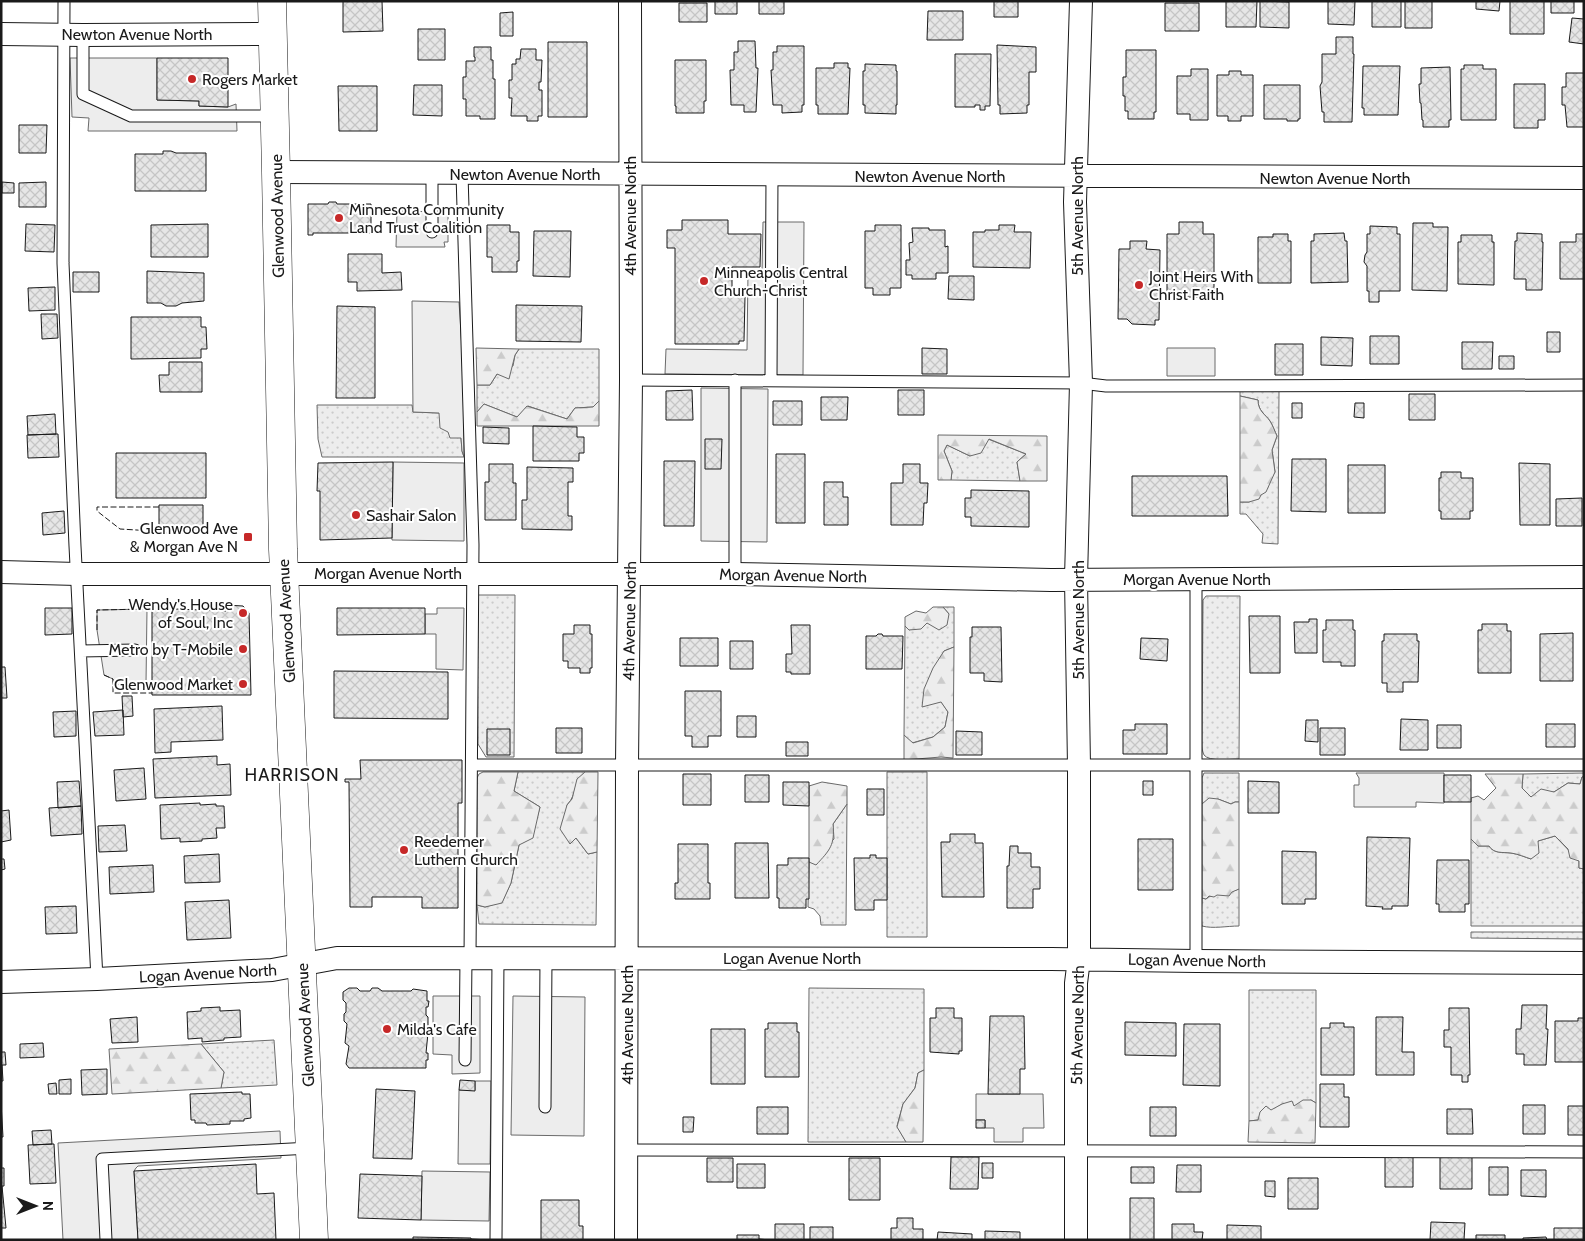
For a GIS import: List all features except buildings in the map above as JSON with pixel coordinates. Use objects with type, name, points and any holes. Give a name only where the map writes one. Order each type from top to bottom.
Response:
[{"type":"street","name":"Glenwood Avenue","points":[[272,1],[284,574],[314,1240]]},
{"type":"street","name":"4th Avenue North","points":[[626,1240],[631,380],[630,1]]},
{"type":"street","name":"5th Avenue North","points":[[1076,1240],[1076,983],[1079,959],[1079,766],[1076,579],[1081,383],[1075,177],[1081,1]]},
{"type":"street","name":"Newton Avenue North","points":[[1,34],[272,34]]},
{"type":"street","name":"Newton Avenue North","points":[[276,172],[1584,178]]},
{"type":"street","name":"Morgan Avenue North","points":[[1,572],[77,574],[630,573],[1051,580],[1584,576]]},
{"type":"street","name":"Logan Avenue North","points":[[1,982],[272,970],[337,958],[1079,959],[1584,963]]},
{"type":"lane","points":[[64,1],[74,35],[83,94],[131,116],[274,116]]},
{"type":"lane","points":[[74,35],[63,263],[97,979]]},
{"type":"lane","points":[[432,174],[432,232]]},
{"type":"lane","points":[[462,174],[473,573],[472,766],[465,1060]]},
{"type":"lane","points":[[771,380],[772,175]]},
{"type":"lane","points":[[631,380],[1081,383],[1106,386],[1584,385]]},
{"type":"lane","points":[[735,380],[735,574]]},
{"type":"lane","points":[[1196,580],[1196,961]]},
{"type":"lane","points":[[81,651],[135,650]]},
{"type":"lane","points":[[472,766],[1584,765]]},
{"type":"lane","points":[[496,1240],[498,958]]},
{"type":"lane","points":[[545,1107],[546,958]]},
{"type":"lane","points":[[106,1240],[102,1159],[310,1148]]},
{"type":"lane","points":[[627,1150],[1584,1152]]},
{"type":"green space","points":[[476,348],[519,349],[515,355],[509,379],[497,374],[490,385],[477,385]]},
{"type":"green space","points":[[519,349],[599,349],[599,401],[593,407],[575,408],[567,419],[528,406],[517,417],[484,404],[477,412],[477,385],[490,385],[497,374],[513,366],[515,355]]},
{"type":"green space","points":[[1240,390],[1279,391],[1278,544],[1262,543],[1263,534],[1246,514],[1240,514],[1240,502],[1249,502],[1261,495],[1275,472],[1272,450],[1277,436],[1270,421],[1260,410],[1258,400],[1240,396]]},
{"type":"green space","points":[[1240,396],[1258,400],[1260,410],[1270,421],[1277,436],[1272,450],[1275,472],[1266,492],[1259,499],[1249,502],[1240,502]]},
{"type":"green space","points":[[599,401],[599,426],[477,426],[477,412],[484,404],[517,417],[527,406],[567,419],[575,408],[593,407]]},
{"type":"green space","points":[[317,405],[412,405],[413,412],[439,413],[461,438],[464,457],[322,457],[318,439]]},
{"type":"green space","points":[[938,435],[1047,436],[1047,481],[1020,481],[1017,462],[1026,454],[989,439],[981,453],[970,456],[947,445],[944,451],[952,471],[951,480],[938,480]]},
{"type":"green space","points":[[988,439],[1026,454],[1017,462],[1020,481],[951,480],[952,471],[944,451],[947,445],[970,456]]},
{"type":"green space","points":[[477,595],[515,595],[514,757],[486,757],[478,744]]},
{"type":"green space","points":[[1206,596],[1240,596],[1239,759],[1210,759],[1204,755],[1202,750],[1203,600]]},
{"type":"green space","points":[[933,607],[943,607],[949,614],[947,625],[939,630],[927,623],[921,629],[909,630],[905,626],[905,617],[916,611],[926,613]]},
{"type":"green space","points":[[943,607],[954,607],[954,647],[944,651],[923,706],[941,701],[948,712],[945,727],[933,737],[912,743],[904,735],[905,626],[909,630],[949,614]]},
{"type":"green space","points":[[954,647],[953,758],[904,760],[904,735],[913,743],[933,737],[945,727],[948,712],[941,702],[922,707],[924,689],[933,668],[944,651]]},
{"type":"green space","points":[[483,772],[518,772],[514,791],[540,807],[533,838],[519,845],[511,883],[502,903],[485,907],[477,905],[477,778]]},
{"type":"green space","points":[[518,772],[585,772],[578,781],[573,796],[567,805],[570,843],[576,838],[588,854],[597,852],[596,925],[479,924],[477,905],[485,907],[502,902],[511,883],[519,845],[537,818],[540,807],[514,791]]},
{"type":"green space","points":[[585,772],[598,772],[597,852],[588,854],[576,838],[570,844],[560,829],[567,805],[572,799],[577,779]]},
{"type":"green space","points":[[887,772],[927,772],[927,937],[887,937]]},
{"type":"green space","points":[[1204,773],[1239,773],[1239,802],[1231,804],[1218,799],[1202,804],[1202,778]]},
{"type":"green space","points":[[1584,773],[1580,784],[1568,783],[1554,792],[1531,797],[1522,788],[1523,774]]},
{"type":"green space","points":[[1485,774],[1523,774],[1522,788],[1531,797],[1541,789],[1554,792],[1568,783],[1580,784],[1582,777],[1584,777],[1584,869],[1579,868],[1579,861],[1570,858],[1568,849],[1555,836],[1538,841],[1539,853],[1531,859],[1514,853],[1496,851],[1489,846],[1478,846],[1471,839],[1471,798],[1478,796],[1484,800],[1496,788]]},
{"type":"green space","points":[[822,782],[847,786],[847,804],[833,824],[833,837],[830,847],[816,865],[809,862],[809,786]]},
{"type":"green space","points":[[1209,798],[1231,804],[1239,802],[1239,889],[1232,892],[1229,896],[1209,896],[1206,899],[1202,898],[1202,804]]},
{"type":"green space","points":[[847,804],[846,925],[821,925],[820,916],[814,909],[808,907],[809,862],[834,839],[833,824]]},
{"type":"green space","points":[[1555,836],[1579,861],[1579,868],[1584,869],[1584,926],[1471,926],[1471,839],[1478,846],[1489,846],[1496,851],[1514,853],[1531,859],[1538,841]]},
{"type":"green space","points":[[1239,889],[1239,926],[1202,926],[1202,898],[1206,899],[1212,895]]},
{"type":"green space","points":[[1471,932],[1584,932],[1584,939],[1471,938]]},
{"type":"green space","points":[[809,988],[924,989],[924,1070],[918,1073],[915,1088],[903,1104],[897,1126],[906,1142],[808,1142]]},
{"type":"green space","points":[[1249,990],[1316,990],[1316,1103],[1311,1100],[1294,1107],[1282,1104],[1258,1120],[1249,1121]]},
{"type":"green space","points":[[274,1040],[277,1085],[221,1088],[224,1072],[201,1044]]},
{"type":"green space","points":[[201,1044],[224,1072],[221,1088],[112,1094],[109,1049]]},
{"type":"green space","points":[[924,1070],[923,1142],[906,1142],[897,1127],[903,1104],[915,1088],[918,1073]]},
{"type":"green space","points":[[1303,1100],[1311,1100],[1316,1103],[1315,1143],[1248,1142],[1249,1121],[1258,1120],[1260,1112],[1266,1106],[1271,1110],[1292,1101],[1294,1106]]},
{"type":"shaded area","points":[[70,58],[157,58],[157,100],[199,101],[199,106],[228,107],[236,104],[237,131],[88,131],[89,118],[72,117]]},
{"type":"shaded area","points":[[397,211],[448,212],[448,242],[444,242],[445,247],[396,247]]},
{"type":"shaded area","points":[[763,222],[804,222],[803,375],[665,374],[666,349],[747,350],[748,273],[762,273]]},
{"type":"shaded area","points":[[412,301],[459,302],[464,379],[464,457],[461,438],[450,438],[448,432],[440,428],[439,413],[413,412]]},
{"type":"shaded area","points":[[1167,348],[1215,348],[1215,376],[1167,376]]},
{"type":"shaded area","points":[[701,388],[768,389],[767,542],[701,541]]},
{"type":"shaded area","points":[[393,462],[464,463],[464,541],[392,540]]},
{"type":"shaded area","points":[[437,608],[464,608],[463,670],[436,669],[436,634],[425,634],[425,614],[437,614]]},
{"type":"shaded area","points":[[147,609],[146,683],[113,685],[113,679],[104,675],[97,630],[97,610]]},
{"type":"shaded area","points":[[1356,773],[1444,773],[1444,803],[1416,802],[1416,807],[1354,807],[1354,785],[1359,785],[1359,778]]},
{"type":"shaded area","points":[[433,996],[480,996],[480,1073],[452,1074],[452,1055],[433,1054]]},
{"type":"shaded area","points":[[513,996],[585,997],[584,1136],[511,1135]]},
{"type":"shaded area","points":[[475,1081],[491,1081],[490,1164],[458,1164],[459,1090],[475,1090]]},
{"type":"shaded area","points":[[976,1094],[1043,1094],[1044,1128],[1023,1128],[1023,1142],[994,1142],[994,1128],[985,1128],[985,1120],[976,1120]]},
{"type":"shaded area","points":[[280,1131],[281,1158],[138,1166],[134,1171],[138,1240],[63,1240],[58,1143]]},
{"type":"shaded area","points":[[422,1171],[490,1172],[489,1221],[421,1220]]},
{"type":"fence","points":[[159,507],[97,507],[97,511],[120,529],[153,531],[159,527]]},
{"type":"fence","points":[[97,630],[97,610],[152,608]]},
{"type":"fence","points":[[104,675],[113,679],[113,693],[152,693]]},
{"type":"place","name":"Rogers Market","points":[[192,79]]},
{"type":"place","name":"Minnesota Community Land Trust Coalition","points":[[339,218]]},
{"type":"place","name":"Minneapolis Central Church-Christ","points":[[704,281]]},
{"type":"place","name":"Joint Heirs With Christ Faith","points":[[1139,285]]},
{"type":"place","name":"Sashair Salon","points":[[356,515]]},
{"type":"place","name":"Glenwood Ave & Morgan Ave N","points":[[248,537]]},
{"type":"place","name":"Wendy's House of Soul, Inc","points":[[243,613]]},
{"type":"place","name":"Metro by T-Mobile","points":[[243,649]]},
{"type":"place","name":"Glenwood Market","points":[[243,684]]},
{"type":"place","name":"Reedemer Luthern Church","points":[[404,850]]},
{"type":"place","name":"Milda's Cafe","points":[[387,1029]]},
{"type":"district","name":"HARRISON","points":[[292,775]]}]
